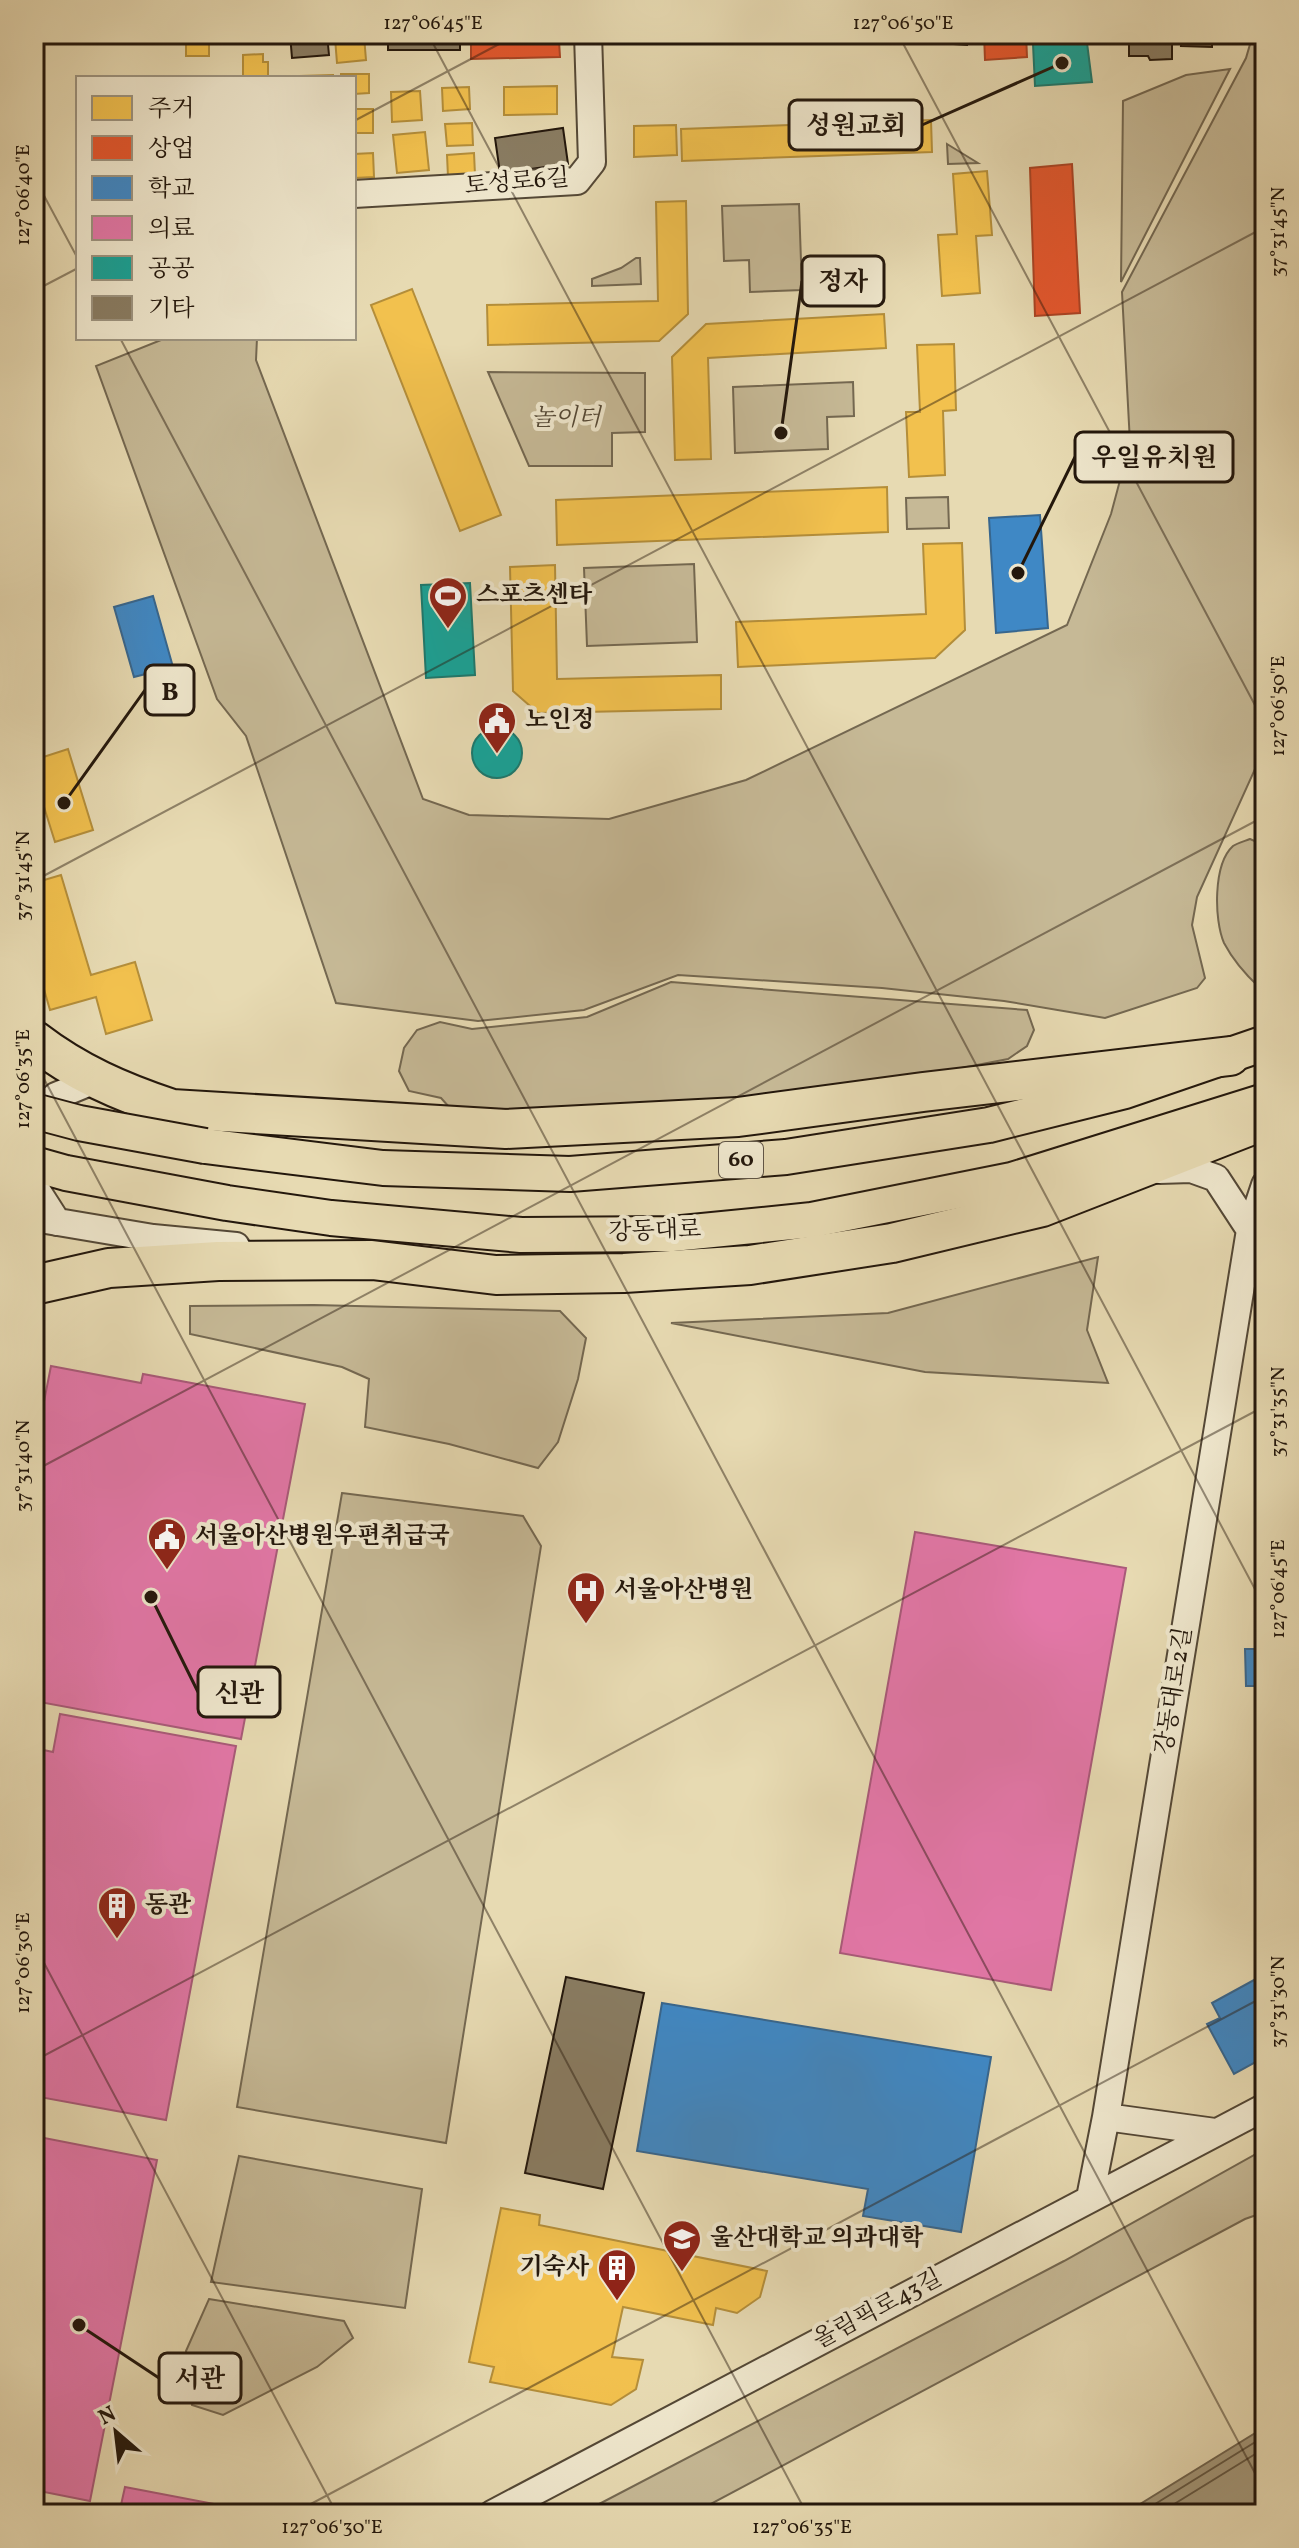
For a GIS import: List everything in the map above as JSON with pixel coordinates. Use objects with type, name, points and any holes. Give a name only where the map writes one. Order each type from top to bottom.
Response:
[{"type":"highway","points":[[34,1040],[95,1080],[172,1109],[506,1129],[738,1117],[1230,1056]]},
{"type":"highway","points":[[34,1285],[109,1268],[146,1264],[372,1260],[496,1275],[624,1273],[750,1265],[907,1240],[1042,1207],[1265,1120]]},
{"type":"main road","name":"60","points":[[34,1113],[205,1146],[383,1168],[570,1174],[786,1157],[989,1125],[1125,1091],[1265,1043]]},
{"type":"main road","name":"강동대로","points":[[34,1164],[66,1173],[227,1203],[331,1218],[521,1235],[672,1234],[812,1220],[1012,1180],[1265,1101]]},
{"type":"street","name":"토성로6길","points":[[356,194],[577,181],[592,162],[588,34]]},
{"type":"street","points":[[34,1113],[56,1096],[95,1080]]},
{"type":"street","points":[[1133,1172],[1191,1169],[1216,1178],[1250,1230]]},
{"type":"street","name":"강동대로2길","points":[[1090,2198],[1106,2117],[1250,1230],[1265,1185]]},
{"type":"street","points":[[34,1186],[46,1220],[153,1238],[372,1260]]},
{"type":"street","name":"올림픽로43길","points":[[492,2514],[1265,2107]]},
{"type":"street","points":[[1106,2117],[1215,2132]]},
{"type":"green space","points":[[1253,34],[1265,34],[1265,747],[1197,897],[1192,925],[1205,978],[1197,988],[1105,1018],[1004,1001],[882,988],[678,975],[584,1010],[478,1021],[336,1003],[246,736],[217,699],[96,366],[161,340],[257,340],[256,360],[423,799],[469,815],[609,819],[746,780],[1067,625],[1111,514],[1130,443],[1122,292],[1246,58]]},
{"type":"green space","points":[[1230,69],[1121,282],[1123,101],[1186,75]]},
{"type":"green space","points":[[947,144],[978,163],[948,164]]},
{"type":"green space","points":[[799,204],[802,290],[750,292],[749,260],[724,261],[722,206]]},
{"type":"green space","points":[[640,258],[641,284],[592,286],[592,279],[621,268]]},
{"type":"green space","name":"놀이터","points":[[488,372],[645,373],[645,432],[612,433],[612,466],[529,466]]},
{"type":"green space","points":[[853,382],[854,416],[827,417],[828,449],[735,453],[733,387]]},
{"type":"green space","points":[[948,497],[949,528],[907,529],[906,498]]},
{"type":"green space","points":[[694,564],[697,642],[587,646],[584,568]]},
{"type":"green space","points":[[1250,839],[1265,850],[1265,988],[1259,987],[1231,955],[1218,921],[1217,893],[1226,854],[1233,846]]},
{"type":"green space","points":[[671,982],[1027,1010],[1034,1030],[1027,1046],[1008,1059],[734,1112],[458,1117],[441,1098],[409,1091],[399,1071],[404,1048],[417,1030],[440,1022],[472,1029],[587,1017]]},
{"type":"green space","points":[[1098,1257],[1087,1330],[1108,1383],[925,1372],[671,1323],[888,1313]]},
{"type":"green space","points":[[314,1305],[560,1311],[586,1338],[578,1379],[558,1442],[538,1468],[449,1444],[365,1427],[369,1379],[342,1367],[190,1334],[190,1306]]},
{"type":"green space","points":[[342,1493],[523,1516],[541,1546],[446,2143],[237,2107]]},
{"type":"green space","points":[[1265,2149],[1265,2212],[1245,2219],[692,2514],[580,2514],[1064,2261]]},
{"type":"green space","points":[[239,2156],[422,2189],[405,2308],[211,2282]]},
{"type":"green space","points":[[209,2299],[344,2321],[353,2338],[317,2367],[223,2415],[192,2405],[186,2351]]},
{"type":"water","points":[[1265,2427],[1265,2498],[1236,2514],[1124,2514]]},
{"type":"building: 주거","points":[[186,34],[209,34],[209,56],[186,56]]},
{"type":"building: 주거","points":[[364,36],[366,60],[337,63],[335,38]]},
{"type":"building: 주거","points":[[263,54],[263,62],[268,62],[268,76],[243,76],[243,55]]},
{"type":"building: 주거","points":[[369,74],[369,93],[356,94],[356,76],[341,76]]},
{"type":"building: 주거","points":[[557,86],[557,114],[504,115],[504,87]]},
{"type":"building: 주거","points":[[469,87],[470,109],[443,111],[442,88]]},
{"type":"building: 주거","points":[[420,91],[422,120],[392,122],[391,92]]},
{"type":"building: 주거","points":[[356,109],[373,109],[373,133],[356,133]]},
{"type":"building: 주거","points":[[931,120],[932,152],[682,161],[681,129]]},
{"type":"building: 주거","points":[[472,123],[473,145],[447,146],[445,124]]},
{"type":"building: 주거","points":[[676,125],[677,155],[634,157],[634,126]]},
{"type":"building: 주거","points":[[425,132],[429,170],[397,173],[393,135]]},
{"type":"building: 주거","points":[[373,153],[374,177],[356,178],[356,154]]},
{"type":"building: 주거","points":[[474,153],[475,175],[448,177],[447,155]]},
{"type":"building: 주거","points":[[987,171],[992,235],[976,236],[980,293],[942,296],[938,235],[957,234],[953,174]]},
{"type":"building: 주거","points":[[686,201],[688,314],[659,341],[488,345],[487,305],[658,301],[656,202]]},
{"type":"building: 주거","points":[[412,289],[501,515],[460,531],[371,305]]},
{"type":"building: 주거","points":[[884,314],[886,348],[708,358],[711,459],[675,460],[672,357],[706,324]]},
{"type":"building: 주거","points":[[954,344],[956,410],[943,411],[945,475],[909,477],[906,412],[920,412],[917,345]]},
{"type":"building: 주거","points":[[887,487],[888,532],[557,545],[556,500]]},
{"type":"building: 주거","points":[[962,543],[965,630],[935,658],[738,667],[736,622],[926,614],[923,544]]},
{"type":"building: 주거","points":[[555,565],[557,679],[721,675],[721,709],[538,713],[513,691],[510,567]]},
{"type":"building: 주거","points":[[68,749],[93,830],[55,842],[34,775],[34,760]]},
{"type":"building: 주거","points":[[61,875],[91,975],[135,962],[152,1020],[106,1034],[96,997],[50,1010],[34,955],[34,883]]},
{"type":"building: 주거","name":"기숙사","points":[[501,2208],[540,2215],[539,2225],[767,2271],[760,2297],[737,2313],[716,2308],[713,2325],[623,2307],[612,2357],[643,2360],[636,2389],[611,2405],[490,2382],[494,2367],[469,2362]]},
{"type":"building: 상업","points":[[471,34],[553,34],[553,41],[559,41],[560,57],[471,59]]},
{"type":"building: 상업","points":[[840,34],[865,34],[865,39],[840,37]]},
{"type":"building: 상업","points":[[883,34],[908,34],[907,44],[883,42]]},
{"type":"building: 상업","points":[[984,34],[1026,34],[1027,57],[985,60]]},
{"type":"building: 상업","points":[[1072,164],[1080,313],[1035,316],[1030,168]]},
{"type":"building: 학교","points":[[1040,515],[1048,628],[996,633],[989,518]]},
{"type":"building: 학교","points":[[153,596],[173,667],[134,677],[114,607]]},
{"type":"building: 학교","points":[[1245,1649],[1265,1649],[1265,1686],[1246,1686]]},
{"type":"building: 학교","points":[[1265,1974],[1265,2057],[1234,2074],[1207,2024],[1220,2018],[1212,2003]]},
{"type":"building: 학교","points":[[662,2003],[991,2057],[961,2232],[863,2216],[868,2189],[637,2151]]},
{"type":"building: 의료","points":[[51,1366],[141,1383],[143,1374],[305,1404],[241,1739],[34,1701],[34,1416],[41,1417]]},
{"type":"building: 의료","points":[[915,1532],[1126,1568],[1051,1990],[840,1953]]},
{"type":"building: 의료","name":"동관","points":[[60,1714],[236,1746],[166,2120],[34,2096],[34,1748],[53,1752]]},
{"type":"building: 의료","points":[[34,2136],[157,2160],[90,2501],[34,2490]]},
{"type":"building: 의료","points":[[125,2487],[267,2514],[119,2514]]},
{"type":"building: 공공","points":[[1087,43],[1092,82],[1035,86],[1033,44]]},
{"type":"building: 공공","name":"스포츠센타","points":[[470,583],[475,675],[426,678],[421,585]]},
{"type":"building: 공공","name":"노인정","points":[[497,728],[515,735],[522,753],[515,771],[497,778],[479,771],[472,753],[479,735]]},
{"type":"building: 기타","points":[[290,34],[327,34],[329,55],[292,58]]},
{"type":"building: 기타","points":[[388,34],[460,34],[460,50],[388,50]]},
{"type":"building: 기타","points":[[925,34],[968,34],[967,45],[925,42]]},
{"type":"building: 기타","points":[[1057,34],[1095,34],[1095,37]]},
{"type":"building: 기타","points":[[1129,34],[1172,34],[1172,59],[1150,60],[1148,56],[1129,56]]},
{"type":"building: 기타","points":[[1182,34],[1212,34],[1212,47],[1181,46]]},
{"type":"building: 기타","points":[[563,128],[568,164],[500,173],[495,138]]},
{"type":"building: 기타","points":[[566,1977],[644,1993],[603,2189],[525,2173]]},
{"type":"place","name":"성원교회","points":[[1062,63]]},
{"type":"place","name":"정자","points":[[781,433]]},
{"type":"place","name":"우일유치원","points":[[1018,573]]},
{"type":"place","name":"스포츠센타","points":[[448,630]]},
{"type":"place","name":"노인정","points":[[497,755]]},
{"type":"place","name":"B","points":[[64,803]]},
{"type":"place","name":"서울아산병원우편취급국","points":[[167,1571]]},
{"type":"place","name":"신관","points":[[151,1597]]},
{"type":"place","name":"서울아산병원","points":[[586,1625]]},
{"type":"place","name":"동관","points":[[117,1940]]},
{"type":"place","name":"울산대학교 의과대학","points":[[682,2273]]},
{"type":"place","name":"기숙사","points":[[617,2302]]},
{"type":"place","name":"서관","points":[[79,2325]]}]
